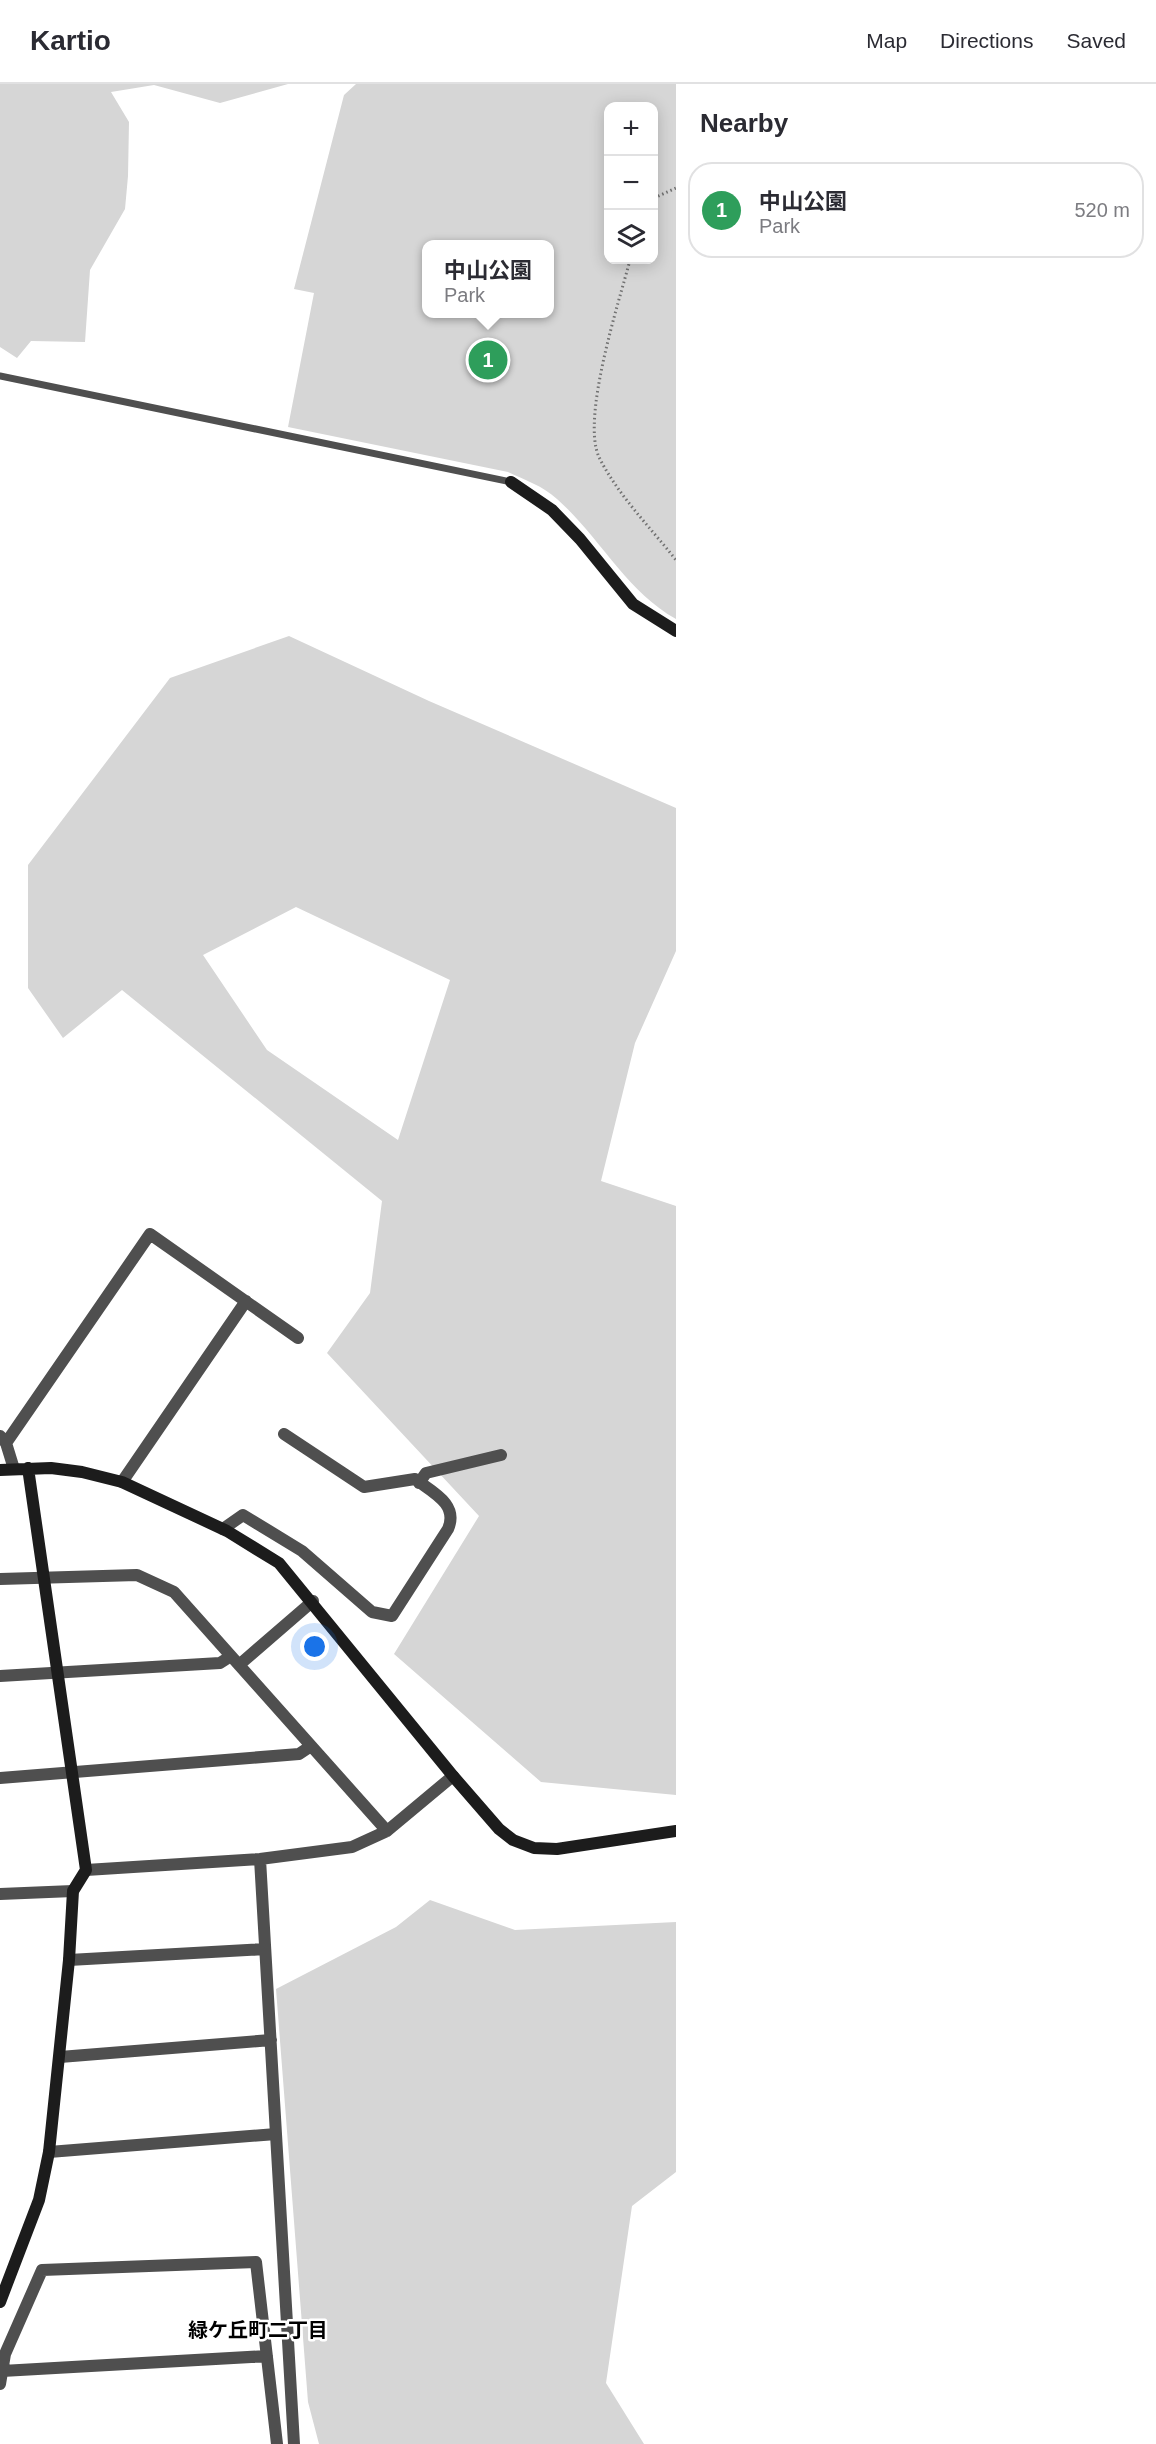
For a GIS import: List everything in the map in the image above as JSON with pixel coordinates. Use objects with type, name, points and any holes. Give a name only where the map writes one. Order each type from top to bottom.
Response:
[{"type":"street","points":[[512,482],[552,510],[580,539],[633,604],[676,631]]},
{"type":"street","points":[[14,1469],[3,1439],[150,1234],[298,1338]]},
{"type":"street","points":[[122,1482],[246,1301]]},
{"type":"street","points":[[224,1529],[243,1515],[302,1551],[372,1612],[392,1616],[452,1520],[452,1514],[444,1500],[415,1479],[364,1487],[284,1434]]},
{"type":"street","points":[[419,1483],[426,1473],[501,1455]]},
{"type":"street","points":[[0,2302],[39,2200],[49,2152],[69,1960],[73,1891],[87,1870],[28,1468]]},
{"type":"street","points":[[0,1470],[28,1468],[82,1472],[122,1482],[224,1529],[279,1563],[313,1601],[453,1776],[499,1829],[513,1840],[534,1848],[557,1849],[676,1831]]},
{"type":"street","points":[[0,1579],[136,1575],[174,1592],[387,1830]]},
{"type":"street","points":[[0,1676],[220,1663],[235,1660],[313,1601]]},
{"type":"street","points":[[0,1778],[299,1754],[311,1746]]},
{"type":"street","points":[[87,1870],[260,1858],[352,1847],[387,1830],[453,1776]]},
{"type":"street","points":[[260,1858],[294,2444]]},
{"type":"street","points":[[0,1894],[73,1891]]},
{"type":"street","points":[[69,1960],[265,1949]]},
{"type":"street","points":[[60,2056],[271,2040]]},
{"type":"street","points":[[49,2152],[276,2134]]},
{"type":"street","points":[[0,2384],[5,2354],[42,2270],[256,2262],[277,2444]]},
{"type":"street","points":[[2,2371],[267,2356]]},
{"type":"lane","points":[[0,376],[512,482]]},
{"type":"path","points":[[658,196],[676,188]]},
{"type":"path","points":[[629,264],[600,369],[595,421],[598,455],[676,560]]},
{"type":"shaded area","points":[[0,84],[288,84],[220,103],[154,85],[111,92],[129,122],[125,209],[90,270],[85,342],[31,341],[17,358],[0,347]]},
{"type":"shaded area","points":[[356,84],[676,84],[676,619],[642,594],[572,514],[546,490],[534,484],[508,472],[288,427],[314,293],[294,289],[344,95]]},
{"type":"shaded area","points":[[289,636],[429,701],[676,808],[676,951],[635,1043],[601,1181],[676,1206],[676,1795],[541,1782],[394,1654],[479,1516],[327,1353],[370,1293],[382,1201],[122,990],[63,1038],[28,988],[28,865],[170,678]],"holes":[[[296,907],[450,980],[398,1140],[267,1050],[203,955]]]},
{"type":"shaded area","points":[[430,1900],[515,1930],[676,1922],[676,2172],[632,2206],[606,2383],[644,2444],[319,2444],[308,2402],[276,1989],[396,1927]]},
{"type":"place","name":"中山公園","points":[[488,360]]},
{"type":"district","name":"緑ケ丘町二丁目","points":[[258,2330]]}]
